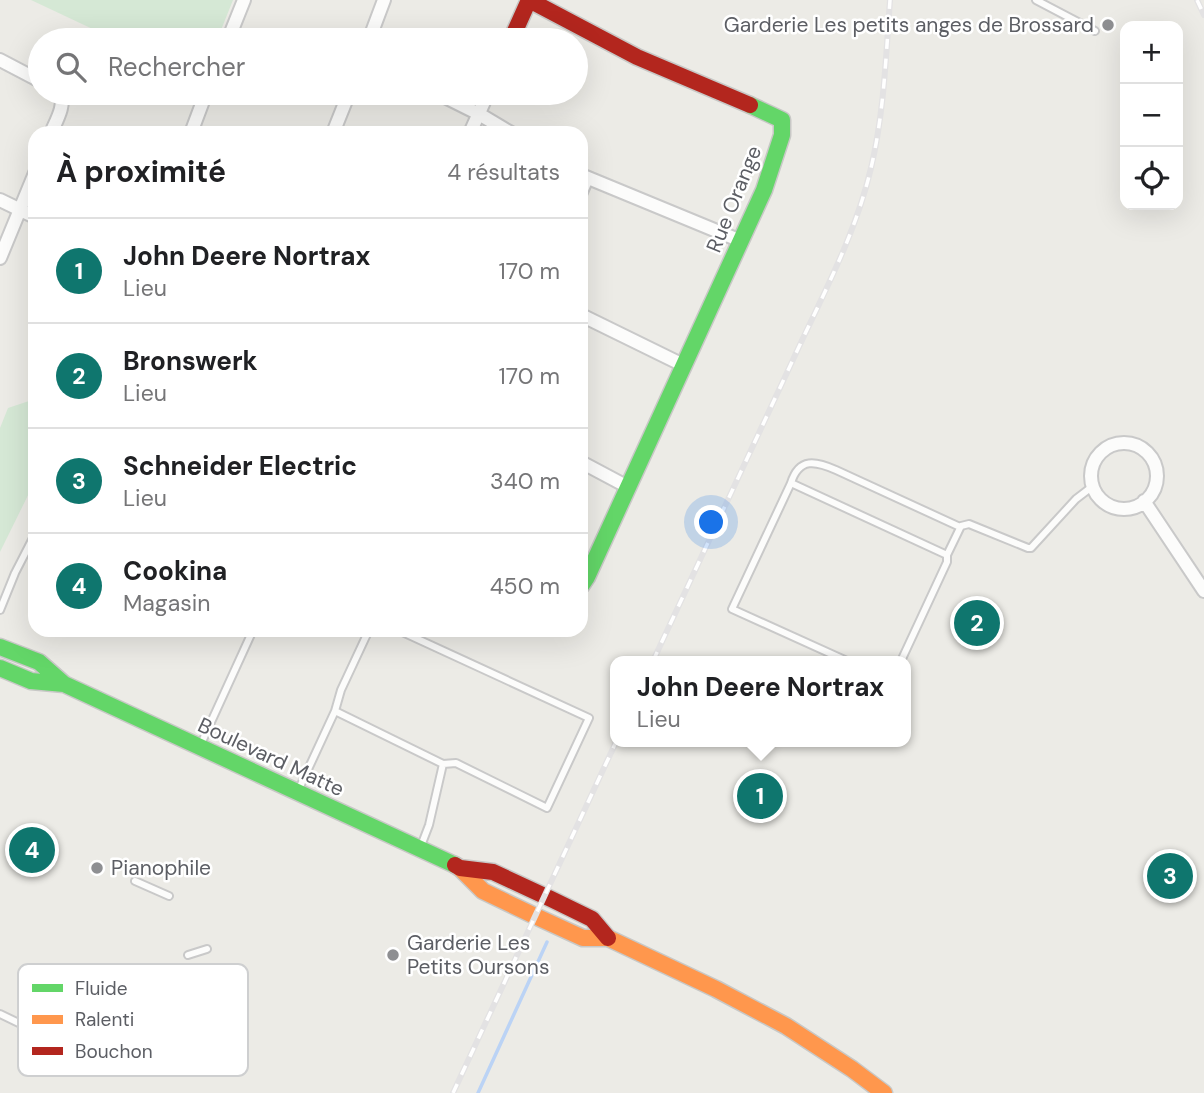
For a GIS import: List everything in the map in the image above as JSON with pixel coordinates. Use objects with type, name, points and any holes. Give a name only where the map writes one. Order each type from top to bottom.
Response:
[{"type":"main road","name":"Rue Orange","points":[[516,28],[529,0],[582,28]]},
{"type":"main road","name":"Rue Orange","points":[[588,31],[637,57],[782,120],[782,135],[764,190],[588,575]]},
{"type":"main road","name":"Boulevard Matte","points":[[0,647],[39,662],[64,684],[460,868],[492,872],[592,919],[608,938],[778,1020],[828,1051],[884,1093]]},
{"type":"main road","name":"Boulevard Matte","points":[[0,668],[31,681],[64,684]]},
{"type":"street","points":[[232,28],[243,0]]},
{"type":"street","points":[[374,28],[384,0]]},
{"type":"street","points":[[0,61],[28,74]]},
{"type":"street","points":[[54,126],[62,105]]},
{"type":"street","points":[[194,126],[202,105]]},
{"type":"street","points":[[336,126],[344,105]]},
{"type":"street","points":[[461,105],[499,126]]},
{"type":"street","points":[[473,126],[483,105]]},
{"type":"street","points":[[588,179],[741,241]]},
{"type":"street","points":[[0,258],[28,191]]},
{"type":"street","points":[[0,200],[28,212]]},
{"type":"street","points":[[588,318],[683,365]]},
{"type":"street","points":[[1135,445],[1150,456],[1154,464],[1154,489],[1144,502],[1131,508],[1113,507],[1099,497],[1093,486],[1094,462],[1111,446],[1135,445]]},
{"type":"street","points":[[588,466],[628,487]]},
{"type":"street","points":[[1144,502],[1204,591]]},
{"type":"lane","points":[[1036,0],[1095,31]]},
{"type":"lane","points":[[836,656],[732,609],[795,473],[801,466],[819,463],[960,527]]},
{"type":"lane","points":[[791,483],[947,555]]},
{"type":"lane","points":[[903,656],[963,524],[1031,548],[1076,499],[1093,486]]},
{"type":"lane","points":[[0,610],[28,548]]},
{"type":"lane","points":[[200,746],[250,637]]},
{"type":"lane","points":[[298,792],[366,637]]},
{"type":"lane","points":[[335,711],[443,764],[456,763],[547,808],[589,718],[413,637]]},
{"type":"lane","points":[[420,849],[429,825],[443,764]]},
{"type":"lane","points":[[135,881],[169,896]]},
{"type":"lane","points":[[188,955],[207,949]]},
{"type":"lane","points":[[0,1014],[18,1023]]},
{"type":"green space","points":[[31,0],[233,0],[222,28],[90,28]]},
{"type":"green space","points":[[28,401],[28,495],[0,552],[0,428],[8,408]]},
{"type":"waterway","points":[[478,1093],[547,942]]},
{"type":"railway","points":[[655,656],[825,292],[856,219],[871,168],[879,126],[890,0]]},
{"type":"railway","points":[[1197,0],[1204,15]]},
{"type":"railway","points":[[453,1093],[614,747]]},
{"type":"traffic: fast","points":[[588,575],[764,190],[782,135],[782,120],[750,105]]},
{"type":"traffic: fast","points":[[0,647],[39,662],[64,684],[455,865]]},
{"type":"traffic: fast","points":[[0,668],[31,681],[64,684]]},
{"type":"traffic: slow","points":[[460,868],[483,891],[583,938],[608,938],[716,989],[786,1026],[884,1093]]},
{"type":"traffic: jam","points":[[516,28],[529,0],[582,28]]},
{"type":"traffic: jam","points":[[588,31],[637,57],[750,105]]},
{"type":"traffic: jam","points":[[455,865],[493,872],[551,899],[592,919],[608,938]]},
{"type":"place","name":"Garderie Les petits anges de Brossard","points":[[1108,25]]},
{"type":"place","name":"Bronswerk","points":[[977,623]]},
{"type":"place","name":"John Deere Nortrax","points":[[760,796]]},
{"type":"place","name":"Cookina","points":[[32,850]]},
{"type":"place","name":"Pianophile","points":[[97,868]]},
{"type":"place","name":"Schneider Electric","points":[[1170,876]]},
{"type":"place","name":"Garderie Les Petits Oursons","points":[[393,955]]}]
